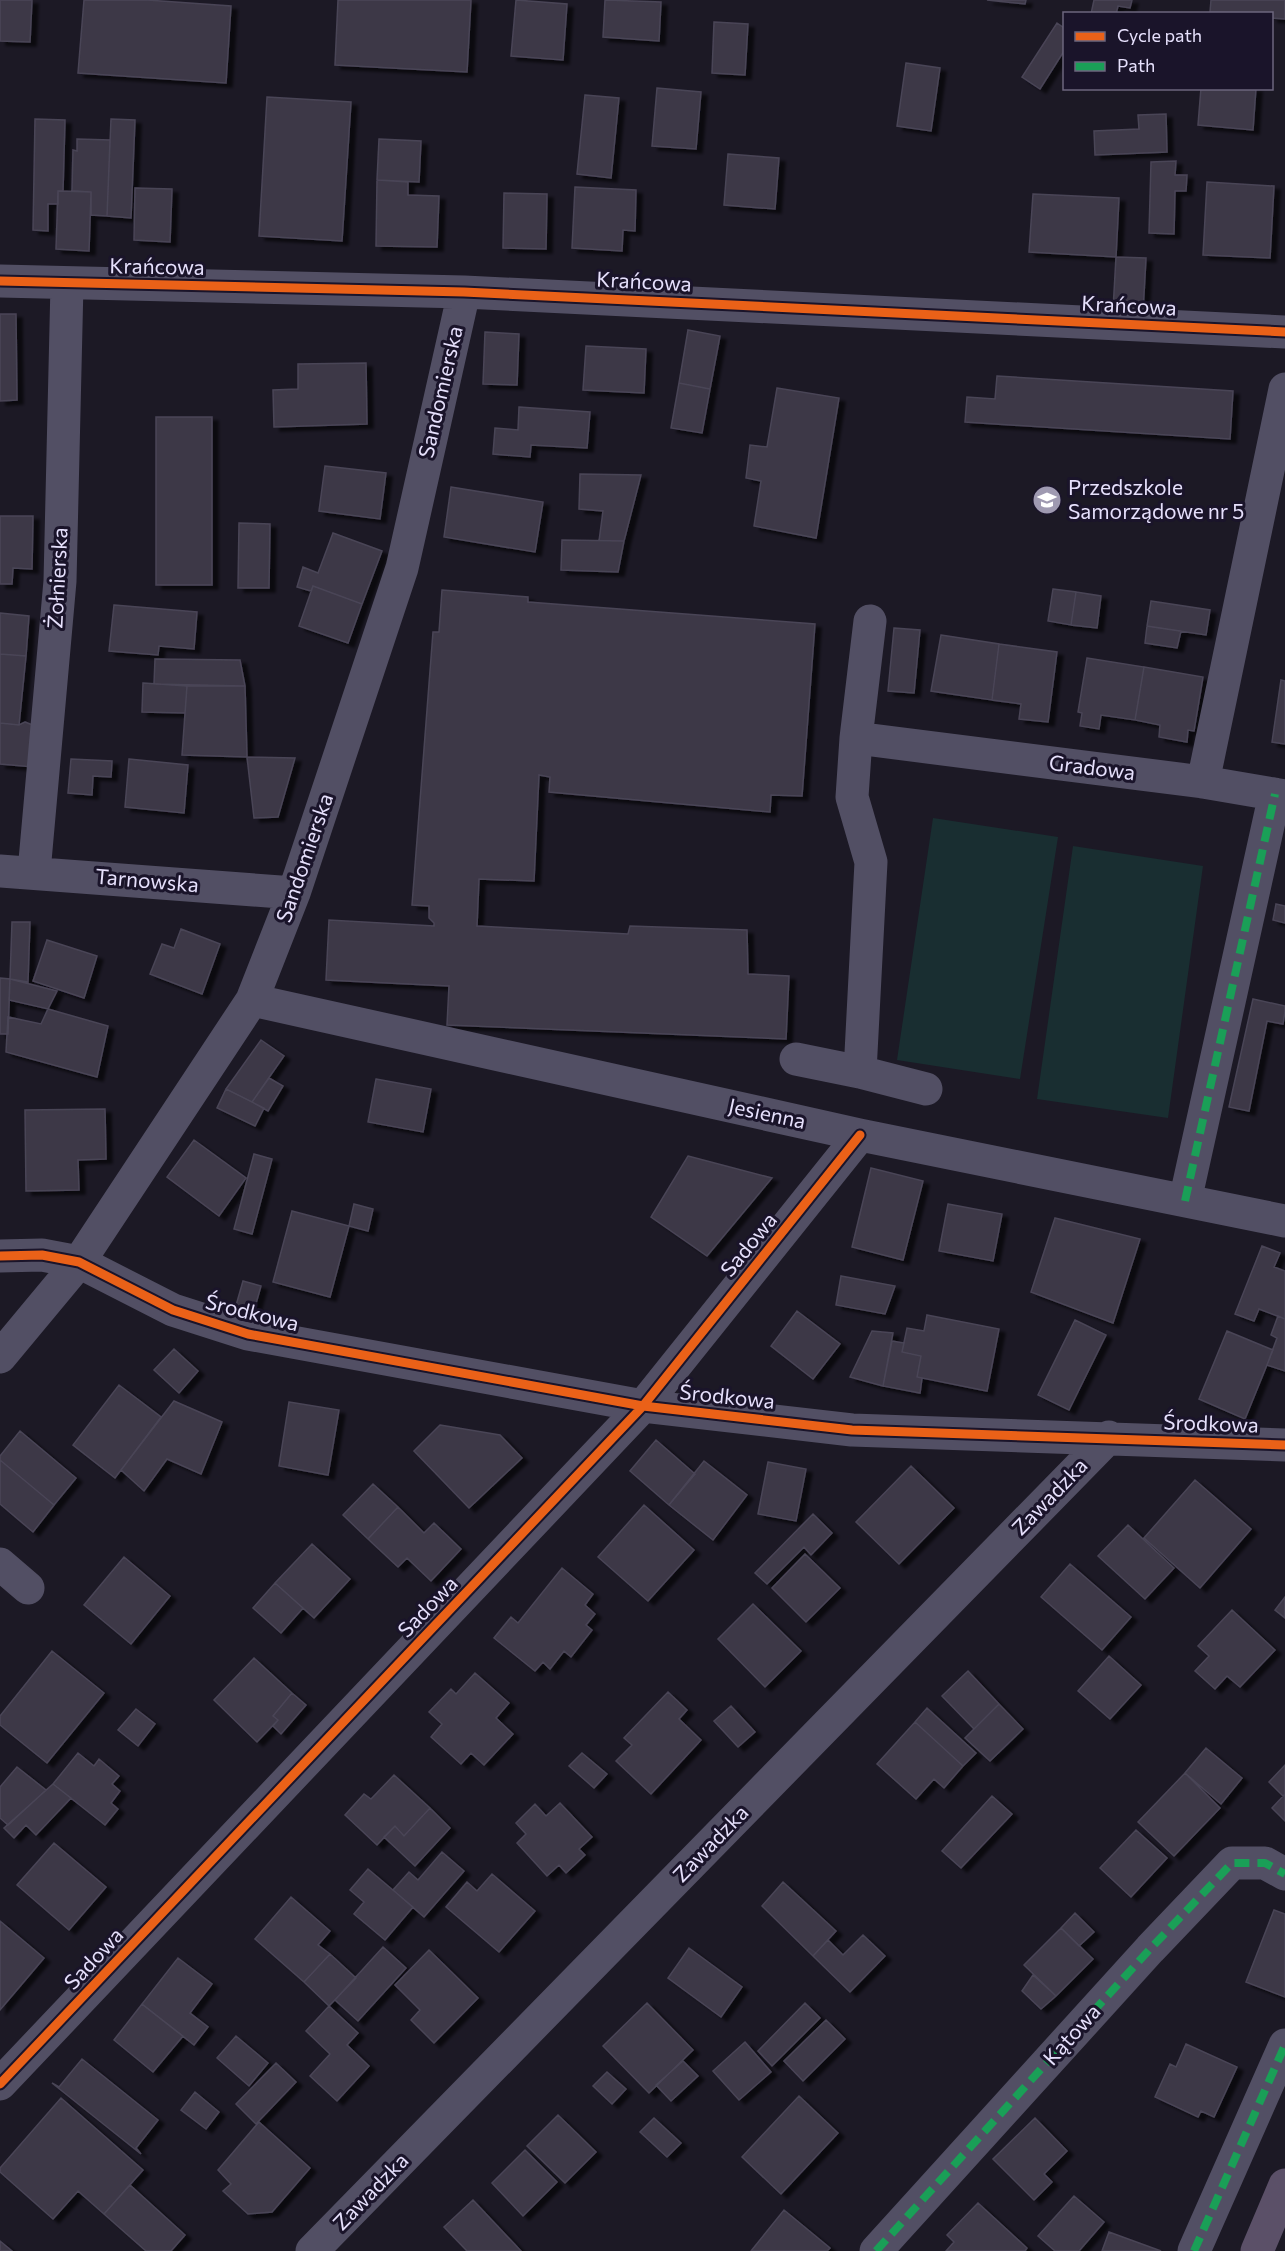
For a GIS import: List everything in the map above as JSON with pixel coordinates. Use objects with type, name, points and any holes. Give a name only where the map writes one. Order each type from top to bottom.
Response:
[{"type":"main road","points":[[1257,2251],[1285,2185]]},
{"type":"street","name":"Krańcowa","points":[[0,282],[464,292],[1285,332]]},
{"type":"street","name":"Żołnierska","points":[[34,872],[60,581],[67,284]]},
{"type":"street","name":"Sandomierska","points":[[0,1357],[79,1262],[252,1000],[294,893],[402,568],[464,292]]},
{"type":"street","points":[[1203,782],[1285,388]]},
{"type":"street","points":[[860,1072],[871,862],[852,797],[856,738],[870,621]]},
{"type":"street","name":"Gradowa","points":[[856,738],[1203,782],[1280,795]]},
{"type":"street","points":[[1185,1201],[1280,795]]},
{"type":"street","name":"Tarnowska","points":[[0,871],[294,893]]},
{"type":"street","name":"Jesienna","points":[[252,1000],[860,1135],[1285,1221]]},
{"type":"street","points":[[796,1059],[926,1089]]},
{"type":"street","name":"Sadowa","points":[[0,2084],[643,1406],[860,1135]]},
{"type":"street","name":"Środkowa","points":[[0,1256],[42,1255],[79,1262],[172,1310],[248,1334],[643,1406],[852,1430],[1109,1437],[1285,1445]]},
{"type":"street","name":"Zawadzka","points":[[312,2251],[1109,1437]]},
{"type":"street","points":[[0,1564],[28,1588]]},
{"type":"street","name":"Kątowa","points":[[876,2251],[1150,1948],[1232,1863],[1265,1863],[1285,1874]]},
{"type":"street","points":[[1194,2251],[1285,2045]]},
{"type":"green space","points":[[933,818],[1058,837],[1020,1079],[897,1060]]},
{"type":"green space","points":[[1073,846],[1203,866],[1168,1118],[1037,1099]]},
{"type":"building","points":[[0,0],[32,0],[30,42],[0,41]]},
{"type":"building","points":[[84,0],[147,0],[231,6],[226,83],[78,73]]},
{"type":"building","points":[[338,0],[471,0],[467,72],[335,65]]},
{"type":"building","points":[[516,0],[567,4],[563,60],[511,56]]},
{"type":"building","points":[[605,0],[661,2],[659,41],[603,37]]},
{"type":"building","points":[[987,0],[1026,0],[1025,4]]},
{"type":"building","points":[[1094,0],[1132,0],[1130,8],[1118,6],[1116,12],[1091,12]]},
{"type":"building","points":[[1211,0],[1285,0],[1285,19],[1273,18],[1273,12],[1210,12]]},
{"type":"building","points":[[714,22],[748,24],[745,75],[712,73]]},
{"type":"building","points":[[1057,23],[1063,27],[1063,53],[1040,89],[1022,77]]},
{"type":"building","points":[[906,63],[940,68],[931,131],[897,126]]},
{"type":"building","points":[[657,88],[701,92],[696,149],[652,146]]},
{"type":"building","points":[[1201,90],[1256,90],[1253,130],[1198,125]]},
{"type":"building","points":[[585,95],[619,98],[611,178],[577,174]]},
{"type":"building","points":[[267,97],[351,102],[342,241],[259,236]]},
{"type":"building","points":[[1166,114],[1167,152],[1095,155],[1094,131],[1139,129],[1138,115]]},
{"type":"building","points":[[35,119],[65,120],[63,191],[58,191],[58,204],[48,204],[48,231],[33,230]]},
{"type":"building","points":[[111,119],[135,120],[131,218],[107,216]]},
{"type":"building","points":[[77,139],[110,140],[107,216],[91,215],[91,192],[72,191],[73,150],[77,151]]},
{"type":"building","points":[[379,139],[421,141],[419,182],[377,180]]},
{"type":"building","points":[[728,154],[779,158],[775,209],[724,205]]},
{"type":"building","points":[[1176,161],[1175,175],[1187,175],[1186,191],[1175,191],[1174,234],[1149,233],[1151,162]]},
{"type":"building","points":[[377,180],[408,182],[408,195],[439,196],[437,247],[376,246]]},
{"type":"building","points":[[1207,182],[1274,186],[1270,258],[1203,255]]},
{"type":"building","points":[[575,187],[636,190],[635,231],[623,230],[622,251],[572,248]]},
{"type":"building","points":[[135,188],[172,189],[170,242],[134,240]]},
{"type":"building","points":[[58,191],[91,192],[89,251],[56,249]]},
{"type":"building","points":[[504,193],[547,194],[546,249],[503,248]]},
{"type":"building","points":[[1033,194],[1119,198],[1116,257],[1029,252]]},
{"type":"building","points":[[1116,257],[1146,258],[1143,312],[1113,310]]},
{"type":"building","points":[[0,314],[16,314],[17,400],[0,401]]},
{"type":"building","points":[[688,330],[720,336],[710,389],[679,383]]},
{"type":"building","points":[[485,332],[519,334],[517,385],[483,384]]},
{"type":"building","points":[[586,346],[646,349],[644,393],[583,390]]},
{"type":"building","points":[[366,363],[367,424],[274,427],[273,390],[298,389],[298,364]]},
{"type":"building","points":[[997,376],[1233,391],[1230,439],[965,422],[967,397],[995,399]]},
{"type":"building","points":[[679,383],[710,389],[702,433],[671,428]]},
{"type":"building","points":[[777,388],[839,398],[816,538],[754,526],[761,481],[746,478],[750,445],[767,447]]},
{"type":"building","points":[[519,407],[590,412],[587,448],[531,445],[530,457],[493,454],[495,428],[518,430]]},
{"type":"building","points":[[156,417],[212,417],[212,585],[156,585]]},
{"type":"building","points":[[325,466],[386,473],[380,519],[319,511]]},
{"type":"building","points":[[580,474],[641,475],[624,541],[599,541],[603,511],[579,509]]},
{"type":"building","points":[[451,487],[543,502],[535,552],[444,537]]},
{"type":"building","points":[[0,516],[33,516],[32,569],[13,568],[12,584],[0,584]]},
{"type":"building","points":[[239,523],[270,524],[269,588],[238,588]]},
{"type":"building","points":[[333,533],[382,551],[362,604],[313,586],[311,591],[297,587],[303,567],[318,573]]},
{"type":"building","points":[[562,540],[624,541],[618,572],[561,570]]},
{"type":"building","points":[[313,586],[362,604],[348,643],[299,626]]},
{"type":"building","points":[[1053,589],[1076,592],[1071,625],[1048,621]]},
{"type":"building","points":[[442,590],[528,597],[528,602],[815,624],[802,796],[771,795],[770,812],[549,792],[550,777],[539,775],[534,881],[479,879],[477,926],[628,934],[630,926],[747,930],[748,974],[789,976],[786,1039],[447,1025],[449,986],[326,980],[329,920],[434,926],[429,918],[429,906],[412,905],[433,632],[439,632]]},
{"type":"building","points":[[1076,592],[1101,596],[1097,628],[1071,625]]},
{"type":"building","points":[[1151,601],[1210,610],[1206,635],[1147,626]]},
{"type":"building","points":[[114,605],[197,612],[194,649],[159,646],[158,655],[109,651]]},
{"type":"building","points":[[0,613],[29,616],[26,656],[0,654]]},
{"type":"building","points":[[1147,626],[1181,631],[1177,648],[1145,643]]},
{"type":"building","points":[[894,628],[920,630],[914,693],[888,691]]},
{"type":"building","points":[[941,635],[999,644],[992,700],[931,691]]},
{"type":"building","points":[[999,644],[1057,652],[1048,722],[1019,719],[1021,704],[992,700]]},
{"type":"building","points":[[0,654],[26,656],[19,725],[0,723]]},
{"type":"building","points":[[1087,658],[1144,667],[1135,720],[1101,715],[1099,729],[1080,726],[1082,713],[1078,712]]},
{"type":"building","points":[[155,659],[240,660],[245,686],[154,684]]},
{"type":"building","points":[[1144,667],[1203,677],[1194,731],[1188,730],[1187,742],[1159,737],[1160,725],[1135,720]]},
{"type":"building","points":[[1281,680],[1285,681],[1285,744],[1272,742]]},
{"type":"building","points":[[143,683],[187,686],[185,713],[142,712]]},
{"type":"building","points":[[187,686],[245,686],[247,757],[182,755]]},
{"type":"building","points":[[25,722],[38,727],[34,767],[0,764],[0,723],[19,725]]},
{"type":"building","points":[[247,757],[295,758],[278,817],[254,818]]},
{"type":"building","points":[[71,759],[112,761],[111,777],[93,776],[92,795],[68,793]]},
{"type":"building","points":[[129,759],[188,765],[184,813],[125,807]]},
{"type":"building","points":[[1276,904],[1285,906],[1285,923],[1273,920]]},
{"type":"building","points":[[12,922],[30,922],[28,982],[10,979]]},
{"type":"building","points":[[181,929],[220,944],[202,994],[150,974],[162,944],[174,948]]},
{"type":"building","points":[[47,940],[97,956],[84,998],[33,981]]},
{"type":"building","points":[[0,978],[10,979],[8,1034],[0,1034]]},
{"type":"building","points":[[10,979],[57,991],[48,1009],[9,1000]]},
{"type":"building","points":[[1253,999],[1285,1006],[1285,1011],[1283,1024],[1267,1021],[1249,1111],[1229,1107]]},
{"type":"building","points":[[48,1009],[108,1026],[97,1077],[6,1052],[8,1017],[41,1024]]},
{"type":"building","points":[[261,1040],[284,1056],[252,1102],[226,1089]]},
{"type":"building","points":[[269,1078],[283,1086],[268,1111],[252,1102]]},
{"type":"building","points":[[376,1079],[431,1089],[423,1132],[368,1122]]},
{"type":"building","points":[[226,1089],[264,1108],[255,1126],[217,1108]]},
{"type":"building","points":[[105,1109],[106,1159],[78,1160],[79,1190],[26,1191],[25,1110]]},
{"type":"building","points":[[194,1140],[246,1178],[219,1216],[167,1177]]},
{"type":"building","points":[[254,1154],[272,1159],[252,1234],[234,1229]]},
{"type":"building","points":[[688,1156],[772,1178],[707,1256],[651,1217]]},
{"type":"building","points":[[871,1168],[923,1181],[903,1260],[852,1247]]},
{"type":"building","points":[[354,1204],[373,1209],[368,1231],[349,1226]]},
{"type":"building","points":[[948,1204],[1002,1214],[993,1261],[939,1251]]},
{"type":"building","points":[[292,1211],[349,1226],[330,1297],[273,1282]]},
{"type":"building","points":[[1055,1218],[1140,1239],[1113,1323],[1031,1292]]},
{"type":"building","points":[[1262,1246],[1280,1253],[1274,1267],[1285,1271],[1285,1319],[1259,1309],[1254,1321],[1235,1314]]},
{"type":"building","points":[[841,1276],[895,1286],[885,1314],[836,1305]]},
{"type":"building","points":[[243,1281],[261,1286],[253,1314],[235,1309]]},
{"type":"building","points":[[797,1311],[840,1344],[813,1379],[771,1346]]},
{"type":"building","points":[[927,1315],[999,1329],[987,1391],[917,1377],[921,1356],[902,1352],[907,1328],[924,1331]]},
{"type":"building","points":[[1278,1316],[1285,1319],[1285,1371],[1267,1365],[1277,1338],[1271,1335]]},
{"type":"building","points":[[1075,1320],[1106,1335],[1069,1410],[1038,1395]]},
{"type":"building","points":[[872,1331],[893,1333],[883,1386],[850,1377]]},
{"type":"building","points":[[1227,1331],[1273,1350],[1245,1419],[1199,1399]]},
{"type":"building","points":[[892,1341],[904,1343],[902,1352],[921,1356],[917,1377],[922,1378],[920,1393],[883,1386]]},
{"type":"building","points":[[174,1349],[198,1371],[179,1393],[154,1370]]},
{"type":"building","points":[[119,1385],[161,1417],[115,1478],[73,1445]]},
{"type":"building","points":[[174,1401],[222,1422],[201,1474],[167,1459],[144,1491],[121,1470]]},
{"type":"building","points":[[289,1402],[339,1410],[328,1475],[279,1466]]},
{"type":"building","points":[[440,1425],[500,1435],[522,1458],[469,1508],[414,1451]]},
{"type":"building","points":[[20,1431],[76,1478],[54,1505],[0,1460],[0,1456]]},
{"type":"building","points":[[656,1440],[695,1474],[669,1505],[630,1471]]},
{"type":"building","points":[[0,1460],[54,1505],[33,1532],[0,1504]]},
{"type":"building","points":[[704,1461],[747,1495],[713,1540],[669,1505]]},
{"type":"building","points":[[768,1462],[806,1469],[796,1521],[758,1514]]},
{"type":"building","points":[[911,1466],[954,1508],[899,1564],[856,1522]]},
{"type":"building","points":[[1195,1480],[1251,1529],[1200,1588],[1144,1538]]},
{"type":"building","points":[[373,1484],[398,1507],[368,1539],[343,1515]]},
{"type":"building","points":[[644,1505],[694,1550],[648,1601],[598,1557]]},
{"type":"building","points":[[398,1507],[424,1533],[434,1523],[461,1549],[431,1581],[407,1558],[398,1567],[368,1539]]},
{"type":"building","points":[[813,1514],[832,1533],[811,1555],[804,1547],[767,1584],[755,1573]]},
{"type":"building","points":[[1128,1525],[1174,1568],[1145,1599],[1098,1556]]},
{"type":"building","points":[[312,1544],[350,1579],[314,1618],[275,1583]]},
{"type":"building","points":[[805,1554],[840,1588],[806,1622],[772,1588]]},
{"type":"building","points":[[124,1557],[170,1596],[131,1644],[84,1605]]},
{"type":"building","points":[[1070,1564],[1131,1617],[1102,1650],[1041,1597]]},
{"type":"building","points":[[562,1568],[593,1594],[585,1605],[595,1614],[586,1625],[592,1630],[571,1657],[564,1651],[550,1669],[543,1662],[535,1671],[494,1638],[511,1617],[518,1623]]},
{"type":"building","points":[[275,1583],[303,1608],[281,1633],[253,1608]]},
{"type":"building","points":[[1285,1597],[1285,1618],[1275,1610]]},
{"type":"building","points":[[753,1604],[801,1651],[765,1687],[718,1639]]},
{"type":"building","points":[[1232,1610],[1275,1650],[1240,1687],[1227,1676],[1215,1689],[1195,1671],[1209,1656],[1198,1646]]},
{"type":"building","points":[[52,1651],[104,1693],[47,1763],[0,1725],[0,1716]]},
{"type":"building","points":[[1109,1656],[1141,1685],[1110,1719],[1078,1691]]},
{"type":"building","points":[[254,1658],[292,1693],[273,1716],[278,1720],[257,1742],[214,1700]]},
{"type":"building","points":[[968,1671],[999,1704],[974,1729],[942,1696]]},
{"type":"building","points":[[475,1673],[509,1703],[496,1718],[513,1734],[484,1765],[471,1753],[461,1764],[431,1737],[442,1724],[429,1712],[451,1689],[456,1694]]},
{"type":"building","points":[[668,1692],[687,1710],[679,1719],[701,1740],[651,1794],[616,1761],[632,1745],[624,1738]]},
{"type":"building","points":[[292,1693],[306,1705],[281,1734],[273,1726],[278,1720],[273,1716]]},
{"type":"building","points":[[999,1704],[1023,1729],[990,1761],[965,1738]]},
{"type":"building","points":[[731,1706],[755,1732],[738,1747],[714,1721]]},
{"type":"building","points":[[927,1708],[976,1753],[963,1766],[915,1722]]},
{"type":"building","points":[[136,1709],[155,1724],[138,1746],[118,1730]]},
{"type":"building","points":[[915,1722],[963,1766],[944,1788],[934,1779],[916,1799],[877,1764]]},
{"type":"building","points":[[1206,1748],[1242,1778],[1221,1804],[1185,1773]]},
{"type":"building","points":[[78,1753],[94,1766],[99,1759],[119,1776],[112,1784],[120,1791],[111,1803],[118,1809],[105,1825],[53,1784]]},
{"type":"building","points":[[582,1753],[607,1774],[594,1788],[569,1766]]},
{"type":"building","points":[[1285,1765],[1285,1794],[1283,1796],[1269,1782]]},
{"type":"building","points":[[17,1767],[46,1790],[8,1825],[0,1818],[0,1787]]},
{"type":"building","points":[[1185,1773],[1220,1808],[1174,1856],[1138,1822]]},
{"type":"building","points":[[394,1775],[430,1808],[404,1836],[395,1826],[377,1845],[345,1815],[364,1794],[371,1799]]},
{"type":"building","points":[[53,1784],[71,1798],[36,1835],[26,1825],[14,1838],[4,1828]]},
{"type":"building","points":[[1285,1794],[1285,1821],[1272,1808]]},
{"type":"building","points":[[992,1796],[1012,1814],[961,1868],[942,1851]]},
{"type":"building","points":[[560,1803],[592,1837],[579,1849],[585,1855],[566,1873],[559,1865],[547,1876],[517,1843],[526,1834],[516,1823],[535,1804],[546,1816]]},
{"type":"building","points":[[430,1808],[450,1828],[415,1866],[384,1837],[395,1826],[404,1836]]},
{"type":"building","points":[[1136,1830],[1167,1858],[1131,1897],[1100,1868]]},
{"type":"building","points":[[54,1843],[106,1887],[69,1930],[17,1885]]},
{"type":"building","points":[[442,1852],[464,1871],[424,1917],[393,1890],[409,1872],[418,1880]]},
{"type":"building","points":[[368,1869],[413,1907],[385,1940],[354,1914],[364,1902],[350,1890]]},
{"type":"building","points":[[492,1874],[535,1911],[499,1952],[446,1907],[467,1882],[477,1891]]},
{"type":"building","points":[[783,1882],[836,1931],[813,1956],[762,1906]]},
{"type":"building","points":[[291,1897],[330,1931],[318,1945],[330,1954],[304,1982],[255,1939]]},
{"type":"building","points":[[1274,1910],[1285,1914],[1285,1997],[1246,1982]]},
{"type":"building","points":[[1075,1913],[1094,1932],[1079,1946],[1061,1928]]},
{"type":"building","points":[[0,1921],[44,1958],[0,2010]]},
{"type":"building","points":[[1061,1928],[1093,1959],[1056,1996],[1024,1965]]},
{"type":"building","points":[[863,1935],[885,1956],[850,1992],[813,1956],[828,1940],[843,1955]]},
{"type":"building","points":[[383,1947],[406,1968],[358,2021],[335,2000]]},
{"type":"building","points":[[689,1948],[742,1987],[721,2017],[668,1978]]},
{"type":"building","points":[[429,1950],[478,1998],[434,2043],[411,2020],[420,2010],[395,1985]]},
{"type":"building","points":[[330,1954],[356,1978],[329,2006],[304,1982]]},
{"type":"building","points":[[178,1958],[212,1984],[190,2013],[208,2027],[194,2045],[142,2004]]},
{"type":"building","points":[[1033,1975],[1056,1996],[1041,2009],[1022,1991]]},
{"type":"building","points":[[647,2003],[693,2050],[649,2093],[603,2046]]},
{"type":"building","points":[[805,2003],[820,2018],[772,2066],[758,2051]]},
{"type":"building","points":[[142,2004],[183,2036],[153,2072],[114,2040]]},
{"type":"building","points":[[329,2006],[358,2033],[347,2045],[369,2066],[337,2101],[310,2076],[330,2054],[306,2031]]},
{"type":"building","points":[[826,2020],[845,2039],[803,2081],[784,2061]]},
{"type":"building","points":[[236,2036],[268,2063],[249,2086],[217,2058]]},
{"type":"building","points":[[745,2042],[771,2072],[739,2100],[713,2071]]},
{"type":"building","points":[[1186,2044],[1237,2067],[1214,2117],[1201,2111],[1198,2117],[1155,2097],[1170,2064],[1176,2067]]},
{"type":"building","points":[[82,2059],[158,2120],[136,2148],[141,2154],[52,2083],[59,2087]]},
{"type":"building","points":[[683,2061],[698,2076],[671,2101],[656,2085]]},
{"type":"building","points":[[276,2063],[296,2082],[256,2124],[236,2104]]},
{"type":"building","points":[[607,2072],[626,2089],[612,2104],[593,2086]]},
{"type":"building","points":[[195,2092],[219,2112],[206,2129],[181,2110]]},
{"type":"building","points":[[799,2096],[838,2133],[781,2194],[742,2157]]},
{"type":"building","points":[[61,2098],[143,2170],[104,2214],[78,2191],[53,2219],[0,2172],[0,2168]]},
{"type":"building","points":[[558,2115],[596,2152],[565,2183],[527,2146]]},
{"type":"building","points":[[654,2118],[681,2143],[667,2157],[640,2132]]},
{"type":"building","points":[[1035,2118],[1067,2151],[1044,2174],[1052,2182],[1034,2200],[993,2159]]},
{"type":"building","points":[[259,2122],[310,2168],[272,2212],[248,2214],[223,2191],[231,2184],[218,2170]]},
{"type":"building","points":[[525,2150],[557,2182],[523,2216],[492,2183]]},
{"type":"building","points":[[130,2185],[185,2235],[171,2251],[146,2251],[104,2214]]},
{"type":"building","points":[[1074,2196],[1104,2222],[1079,2251],[1055,2251],[1038,2236]]},
{"type":"building","points":[[473,2200],[521,2251],[467,2251],[444,2227]]},
{"type":"building","points":[[978,2203],[1027,2248],[1025,2251],[946,2251],[954,2242],[947,2235]]},
{"type":"building","points":[[784,2210],[830,2248],[827,2251],[751,2251]]},
{"type":"building","points":[[1109,2232],[1161,2251],[1102,2251]]},
{"type":"building","points":[[0,2241],[12,2251],[0,2251]]},
{"type":"marked path","points":[[1185,1201],[1275,794]]},
{"type":"marked path","points":[[876,2251],[1150,1949],[1232,1863],[1265,1863],[1285,1874]]},
{"type":"marked path","points":[[1194,2251],[1285,2045]]},
{"type":"cycle path","points":[[0,281],[464,292],[1285,332]]},
{"type":"cycle path","points":[[0,2084],[643,1406],[860,1135]]},
{"type":"cycle path","points":[[0,1256],[42,1255],[79,1262],[173,1310],[248,1334],[643,1406],[852,1430],[1285,1445]]},
{"type":"place","name":"Przedszkole Samorządowe nr 5","points":[[1047,500]]}]
